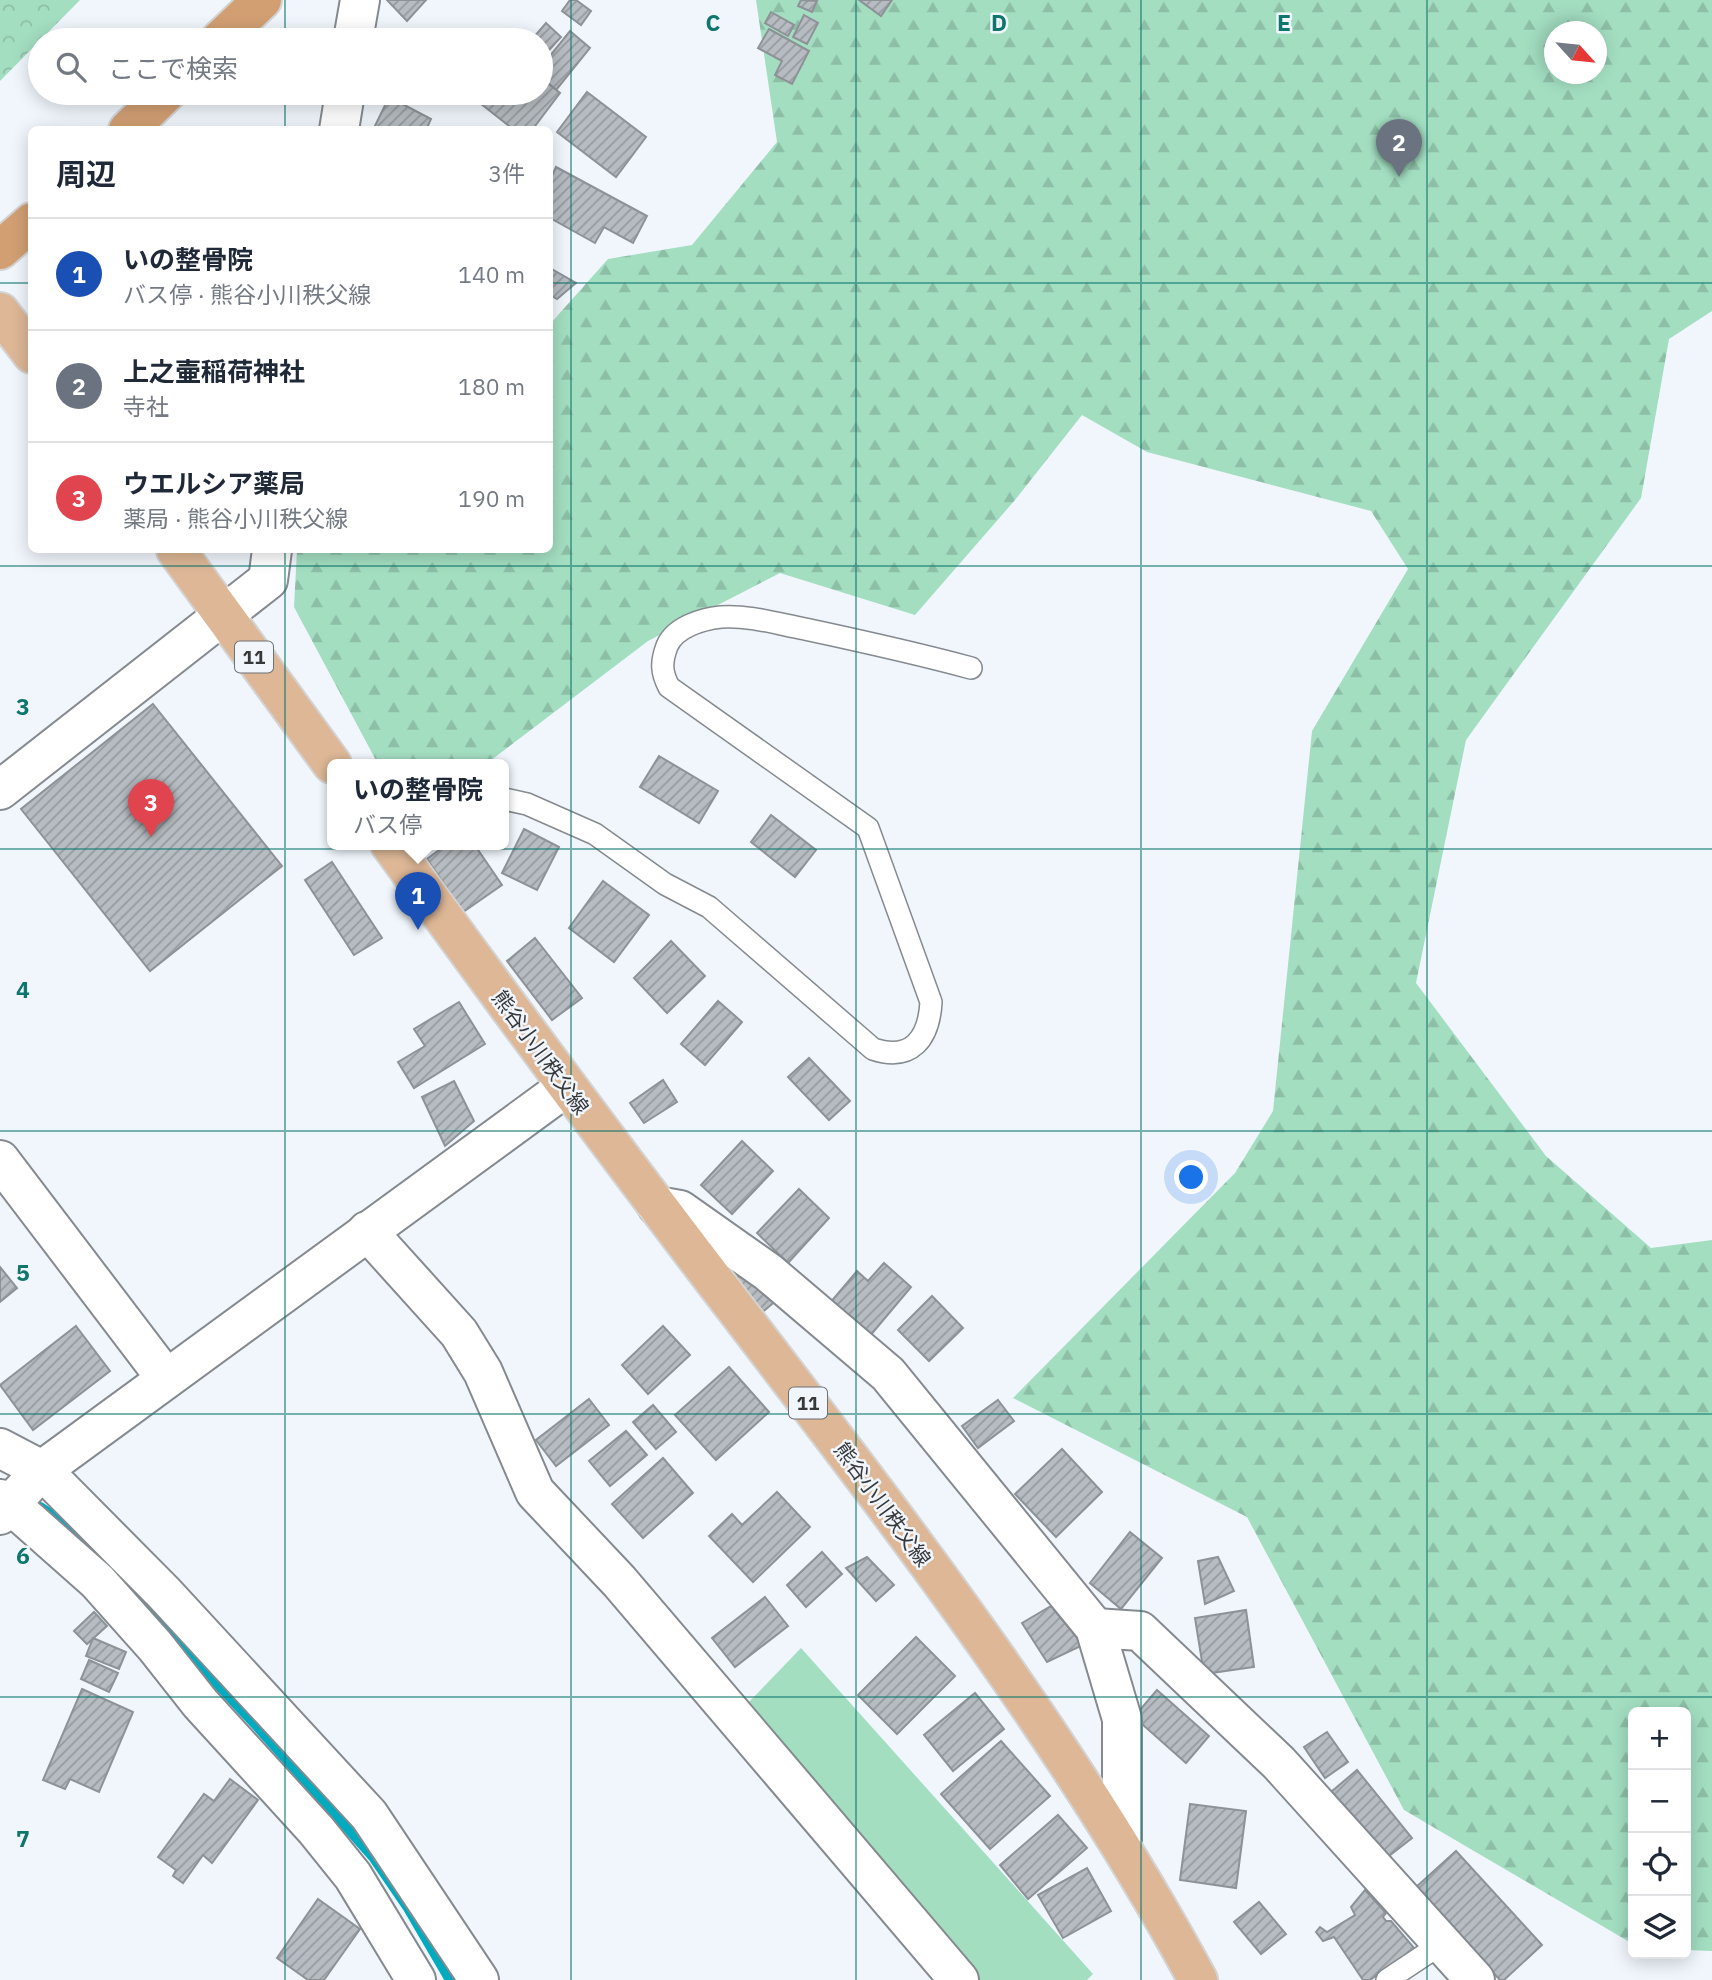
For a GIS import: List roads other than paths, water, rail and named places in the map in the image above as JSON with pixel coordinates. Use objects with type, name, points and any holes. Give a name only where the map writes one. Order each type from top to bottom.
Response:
[{"type":"highway","points":[[233,28],[262,0]]},
{"type":"highway","points":[[132,126],[154,105]]},
{"type":"highway","points":[[0,250],[28,226]]},
{"type":"main road","points":[[0,312],[28,349]]},
{"type":"main road","name":"11","points":[[178,553],[328,759]]},
{"type":"main road","name":"熊谷小川秩父線","points":[[402,850],[566,1087],[886,1507],[1046,1727],[1122,1846],[1198,1980]]},
{"type":"street","points":[[355,28],[359,0]]},
{"type":"street","points":[[340,126],[343,105]]},
{"type":"street","points":[[0,790],[268,580],[272,553]]},
{"type":"street","points":[[416,1980],[353,1876],[316,1830],[200,1703],[155,1646],[97,1581],[3,1506],[42,1470],[165,1377],[566,1087]]},
{"type":"street","points":[[0,1160],[165,1377]]},
{"type":"street","points":[[657,1206],[680,1210],[768,1272],[888,1374],[1095,1628],[1122,1719],[1122,1846]]},
{"type":"street","points":[[367,1231],[459,1333],[483,1372],[535,1492],[619,1581],[959,1980]]},
{"type":"street","points":[[0,1448],[42,1470],[164,1593],[369,1815],[479,1980]]},
{"type":"street","points":[[1095,1628],[1140,1631],[1279,1763],[1475,1980]]},
{"type":"lane","points":[[509,800],[527,804],[595,835],[665,884],[709,907],[873,1049],[890,1054],[907,1050],[921,1040],[930,1024],[931,1002],[868,828],[668,687],[661,672],[663,658],[669,642],[680,631],[699,621],[722,617],[752,619],[903,649],[971,668]]},
{"type":"lane","points":[[1387,1980],[1441,1944]]},
{"type":"waterway","points":[[40,1507],[66,1524],[101,1560]]},
{"type":"waterway","points":[[139,1600],[254,1723],[373,1857],[408,1908],[450,1980]]},
{"type":"place","name":"上之壷稲荷神社","points":[[1399,177]]},
{"type":"place","name":"ウエルシア薬局","points":[[151,837]]},
{"type":"place","name":"いの整骨院","points":[[418,930]]}]
